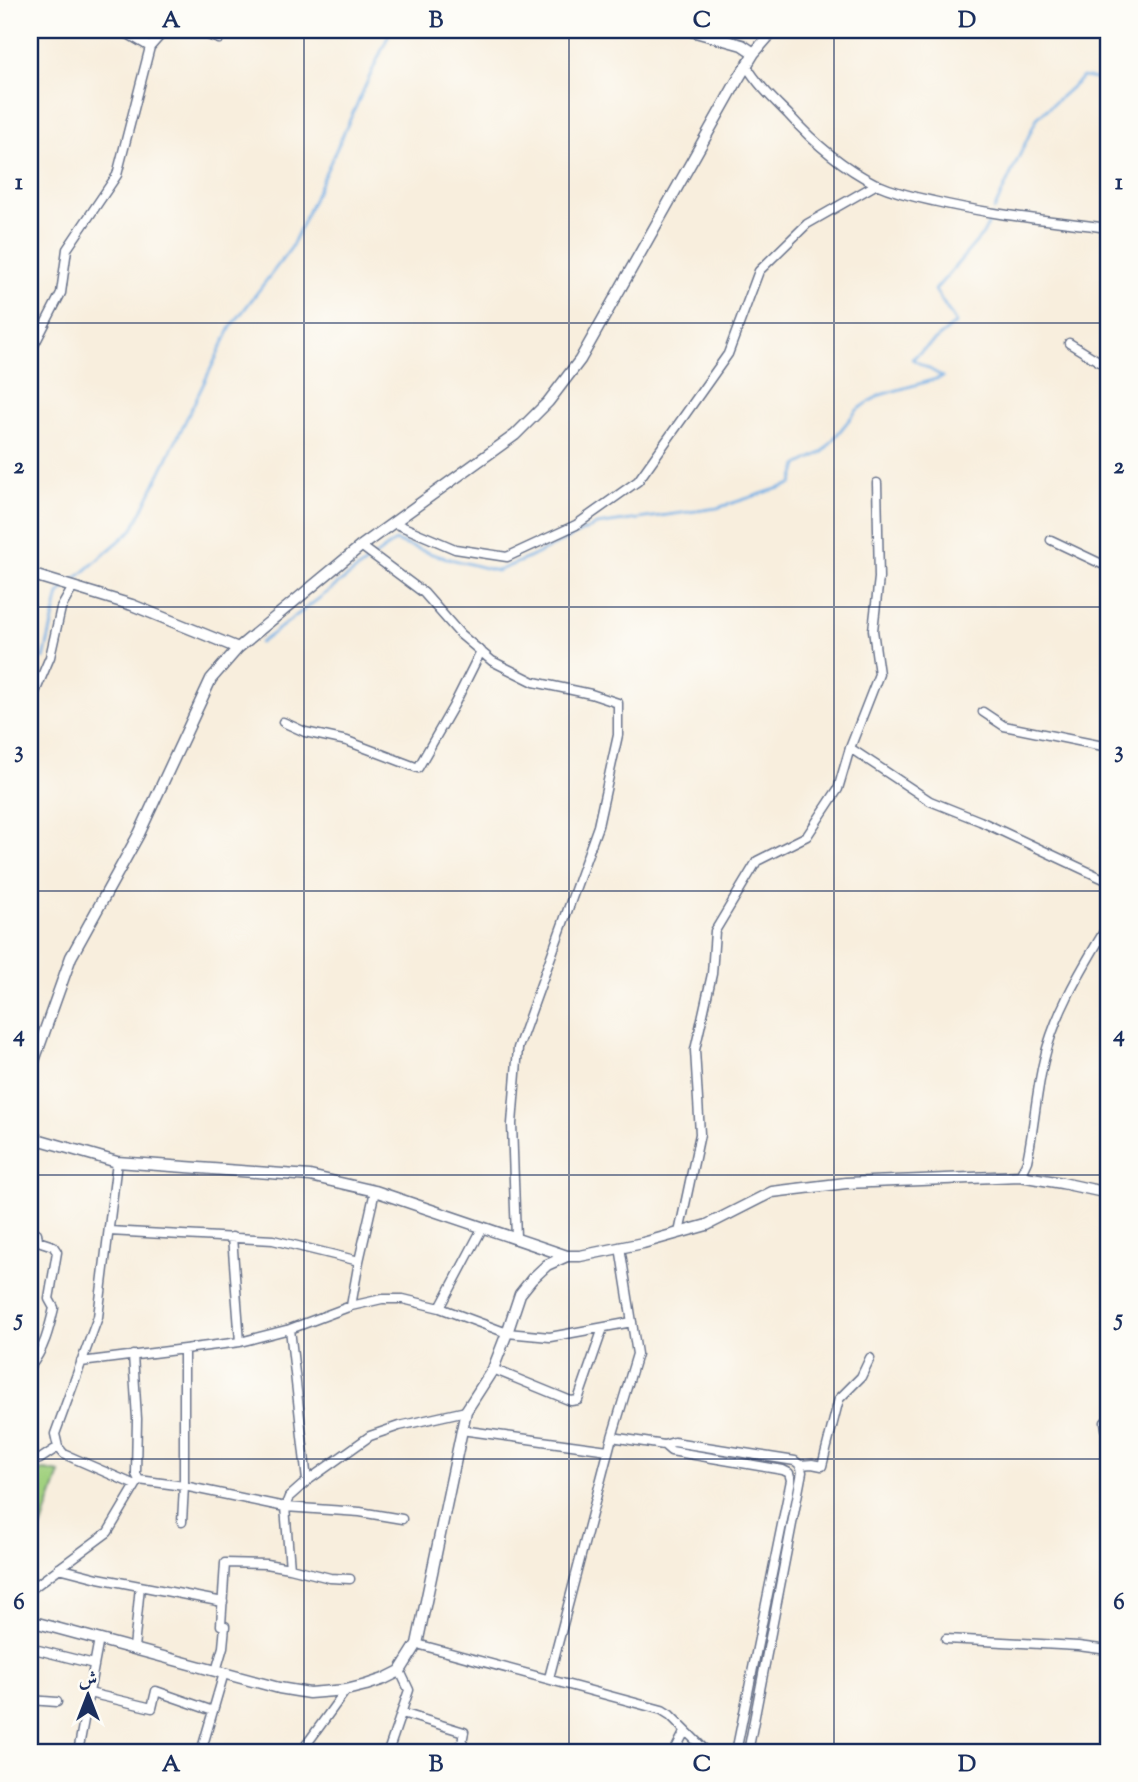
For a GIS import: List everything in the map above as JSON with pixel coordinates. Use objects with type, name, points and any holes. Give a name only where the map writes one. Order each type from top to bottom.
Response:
[{"type":"main road","points":[[688,30],[742,45],[754,53]]},
{"type":"main road","points":[[30,1072],[71,957],[139,834],[211,679],[238,648],[360,547],[515,435],[548,402],[580,360],[746,65],[774,30]]},
{"type":"main road","points":[[30,574],[132,605],[238,648]]},
{"type":"main road","points":[[30,1137],[117,1162],[310,1176],[375,1191],[567,1256],[580,1256],[643,1243],[708,1225],[772,1192],[857,1182],[1020,1177],[1108,1193]]},
{"type":"main road","points":[[30,1621],[279,1688],[309,1693],[346,1690],[384,1679],[400,1671],[418,1644],[466,1411],[493,1369],[520,1294],[547,1265],[567,1256]]},
{"type":"street","points":[[121,30],[150,47]]},
{"type":"street","points":[[30,353],[61,293],[66,250],[117,175],[150,47],[165,30]]},
{"type":"street","points":[[195,30],[219,39]]},
{"type":"street","points":[[746,65],[795,122],[826,151],[877,184],[907,195],[959,208],[1108,228]]},
{"type":"street","points":[[394,523],[455,550],[507,557],[576,525],[638,481],[728,354],[759,271],[807,224],[877,184]]},
{"type":"street","points":[[1069,343],[1108,367]]},
{"type":"street","points":[[679,1233],[700,1134],[695,1050],[712,974],[715,931],[757,861],[807,836],[838,789],[850,748],[879,674],[873,630],[879,578],[877,483]]},
{"type":"street","points":[[1051,540],[1108,567]]},
{"type":"street","points":[[360,547],[424,593],[460,634],[492,661],[534,682],[591,694],[618,703],[618,735],[598,826],[518,1048],[512,1124],[516,1238]]},
{"type":"street","points":[[30,704],[50,657],[61,608],[73,587]]},
{"type":"street","points":[[283,722],[305,732],[347,741],[418,768],[481,651]]},
{"type":"street","points":[[983,712],[1003,726],[1108,747]]},
{"type":"street","points":[[850,748],[930,801],[980,821],[1108,881]]},
{"type":"street","points":[[1020,1177],[1027,1161],[1040,1079],[1053,1030],[1079,974],[1108,925]]},
{"type":"street","points":[[117,1162],[98,1317],[55,1434],[58,1447],[64,1454],[137,1483],[184,1486],[285,1507],[360,1512],[402,1519]]},
{"type":"street","points":[[351,1306],[375,1191]]},
{"type":"street","points":[[440,1308],[483,1227]]},
{"type":"street","points":[[30,1230],[37,1233],[38,1241],[53,1246],[57,1252],[49,1299],[54,1308],[47,1336],[30,1367]]},
{"type":"street","points":[[109,1231],[273,1240],[359,1261]]},
{"type":"street","points":[[232,1237],[240,1342]]},
{"type":"street","points":[[549,1678],[608,1450],[637,1354],[621,1247]]},
{"type":"street","points":[[81,1362],[240,1342],[290,1329],[351,1306],[382,1299],[403,1299],[440,1308],[507,1333],[550,1337],[632,1322]]},
{"type":"street","points":[[493,1369],[570,1401],[578,1400],[603,1328]]},
{"type":"street","points":[[290,1329],[307,1481]]},
{"type":"street","points":[[182,1522],[184,1349]]},
{"type":"street","points":[[30,1590],[108,1532],[137,1483],[133,1355]]},
{"type":"street","points":[[800,1465],[822,1466],[839,1399],[861,1377],[870,1358]]},
{"type":"street","points":[[290,1568],[285,1507],[289,1497],[370,1436],[399,1426],[466,1411]]},
{"type":"street","points":[[1108,1420],[1105,1422],[1108,1439]]},
{"type":"street","points":[[461,1430],[608,1450]]},
{"type":"street","points":[[612,1437],[664,1446],[671,1451],[783,1470],[789,1474],[791,1480],[736,1752]]},
{"type":"street","points":[[664,1446],[674,1442],[795,1461],[802,1472],[748,1752]]},
{"type":"street","points":[[30,1462],[58,1447]]},
{"type":"street","points":[[201,1752],[213,1711],[220,1672],[225,1626],[220,1625],[225,1563],[266,1564],[350,1579]]},
{"type":"street","points":[[59,1568],[223,1602]]},
{"type":"street","points":[[134,1648],[140,1586]]},
{"type":"street","points":[[78,1752],[99,1639]]},
{"type":"street","points":[[946,1639],[1108,1650]]},
{"type":"street","points":[[418,1644],[662,1710],[708,1752]]},
{"type":"street","points":[[30,1648],[94,1664]]},
{"type":"street","points":[[388,1752],[409,1690],[400,1671]]},
{"type":"street","points":[[300,1752],[346,1690]]},
{"type":"street","points":[[89,1693],[152,1708],[156,1692],[213,1711]]},
{"type":"street","points":[[30,1700],[57,1702]]},
{"type":"street","points":[[402,1713],[464,1732],[461,1747],[484,1752]]},
{"type":"street","points":[[674,1752],[685,1731]]},
{"type":"green space","points":[[45,1470],[60,1473],[30,1561],[30,1472]]},
{"type":"waterway","points":[[71,583],[133,529],[231,327],[291,248],[391,30]]},
{"type":"waterway","points":[[994,210],[1037,118],[1083,77],[1108,81]]},
{"type":"waterway","points":[[260,643],[395,541],[435,555],[497,571],[596,525],[717,508],[792,484],[798,465],[823,452],[857,410],[880,395],[943,377],[912,359],[956,323],[935,290],[983,234],[992,216]]},
{"type":"waterway","points":[[44,659],[59,594],[66,587]]}]
